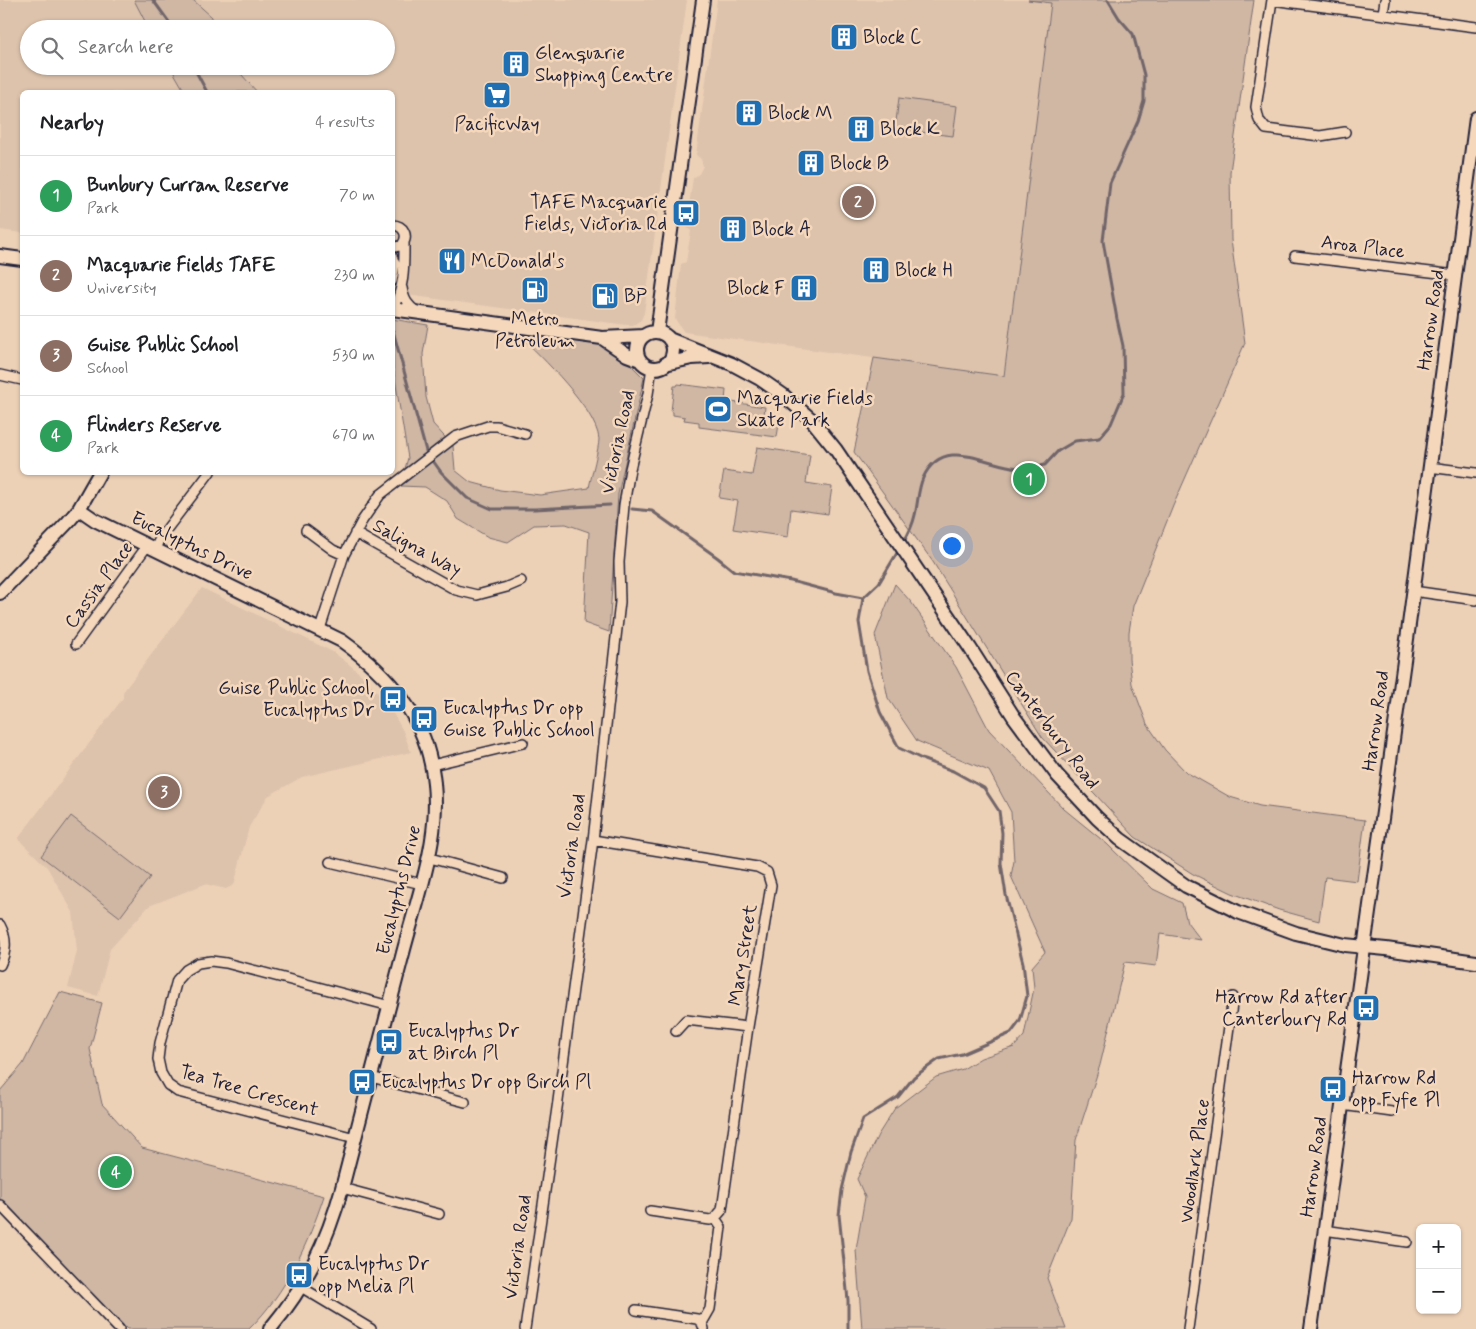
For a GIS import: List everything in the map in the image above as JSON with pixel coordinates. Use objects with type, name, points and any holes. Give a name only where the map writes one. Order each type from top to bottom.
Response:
[{"type":"street","points":[[657,332],[703,0]]},
{"type":"street","points":[[1345,132],[1320,136],[1266,129],[1259,120],[1256,107],[1272,0],[1476,27]]},
{"type":"street","points":[[1383,14],[1384,0]]},
{"type":"street","name":"Harrow Road","points":[[1311,1329],[1476,119]]},
{"type":"street","points":[[395,225],[398,225],[406,234],[402,286],[404,298],[409,306],[419,313]]},
{"type":"street","points":[[395,248],[404,242]]},
{"type":"street","points":[[0,256],[20,259]]},
{"type":"street","name":"Aroa Place","points":[[1295,256],[1456,275]]},
{"type":"street","points":[[395,303],[402,286]]},
{"type":"street","points":[[395,309],[602,338],[644,336],[657,332],[669,339],[672,346],[670,359],[665,364],[652,368],[640,360],[637,354],[637,347],[644,336]]},
{"type":"street","points":[[602,338],[627,355],[640,360]]},
{"type":"street","name":"Canterbury Road","points":[[669,339],[732,364],[760,380],[790,401],[811,419],[836,450],[970,648],[1014,717],[1057,774],[1097,818],[1120,839],[1186,886],[1238,912],[1313,938],[1345,945],[1476,962]]},
{"type":"street","name":"Canterbury Road","points":[[665,364],[692,358],[712,357]]},
{"type":"street","name":"Victoria Road","points":[[524,1329],[558,1101],[593,840],[620,602],[619,562],[624,505],[652,368]]},
{"type":"street","points":[[0,375],[20,380]]},
{"type":"street","points":[[320,629],[344,556],[355,533],[380,495],[455,437],[488,426],[497,426],[525,434]]},
{"type":"street","points":[[1429,467],[1476,474]]},
{"type":"street","points":[[0,593],[79,509],[98,475]]},
{"type":"street","points":[[201,475],[202,484]]},
{"type":"street","name":"Cassia Place","points":[[76,644],[208,475]]},
{"type":"street","name":"Eucalyptus Drive","points":[[79,509],[95,520],[342,641],[376,668],[395,687],[419,729],[432,765],[435,800],[430,858],[332,1223],[317,1258],[301,1287],[270,1329]]},
{"type":"street","points":[[306,530],[344,556]]},
{"type":"street","name":"Saligna Way","points":[[355,533],[456,590],[477,595],[521,581]]},
{"type":"street","points":[[1413,591],[1476,600]]},
{"type":"street","points":[[432,765],[523,744]]},
{"type":"street","name":"Mary Street","points":[[593,840],[756,866],[768,872],[772,885],[748,1028],[722,1210],[712,1219]]},
{"type":"street","points":[[430,858],[503,878]]},
{"type":"street","points":[[330,862],[422,884]]},
{"type":"street","points":[[0,925],[4,932],[6,947],[0,965]]},
{"type":"street","name":"Tea Tree Crescent","points":[[355,1138],[178,1092],[168,1085],[161,1073],[158,1059],[160,1043],[177,980],[186,970],[198,963],[211,961],[226,963],[390,1006]]},
{"type":"street","name":"Woodlark Place","points":[[1188,1329],[1233,997]]},
{"type":"street","points":[[676,1031],[686,1020],[748,1028]]},
{"type":"street","points":[[371,1077],[465,1102]]},
{"type":"street","points":[[1342,1105],[1392,1112]]},
{"type":"street","points":[[342,1188],[439,1214]]},
{"type":"street","points":[[0,1206],[119,1329]]},
{"type":"street","points":[[636,1310],[697,1319],[703,1326],[710,1309],[721,1227],[712,1219],[650,1211]]},
{"type":"street","points":[[1324,1230],[1407,1242]]},
{"type":"street","points":[[301,1287],[371,1329]]},
{"type":"shaded area","points":[[0,0],[134,0],[144,20],[20,20],[20,75],[175,75],[184,90],[20,90],[20,233],[0,230]]},
{"type":"shaded area","points":[[134,0],[193,0],[212,17],[212,20],[144,20]]},
{"type":"shaded area","points":[[193,0],[687,0],[644,313],[641,320],[633,325],[626,325],[395,293],[395,90],[255,90],[242,75],[395,75],[395,20],[212,20],[212,17]]},
{"type":"shaded area","points":[[717,0],[1028,0],[1051,3],[1004,376],[684,332],[675,319],[681,264],[686,262],[691,231],[686,226],[693,178],[699,174],[703,166],[701,159],[696,155]]},
{"type":"shaded area","points":[[1028,0],[1254,0],[1230,172],[1231,240],[1245,343],[1173,506],[1133,606],[1129,632],[1129,659],[1132,684],[1147,724],[1165,750],[1186,772],[1230,797],[1260,806],[1365,820],[1357,881],[1325,877],[1319,921],[1279,910],[1232,893],[1193,874],[1135,837],[1042,737],[933,562],[854,452],[874,358],[1004,376],[1051,3]]},
{"type":"shaded area","points":[[175,75],[242,75],[255,90],[184,90]]},
{"type":"shaded area","points":[[899,98],[957,106],[953,136],[895,129]]},
{"type":"shaded area","points":[[395,320],[428,325],[423,354],[426,397],[433,424],[453,446],[455,470],[470,482],[500,490],[540,495],[589,488],[599,439],[596,427],[578,398],[553,369],[519,335],[612,346],[644,378],[618,494],[609,632],[584,623],[589,532],[566,524],[534,525],[508,542],[488,537],[458,519],[447,501],[425,487],[400,486],[408,458],[395,379]]},
{"type":"shaded area","name":"Macquarie Fields Skate Park","points":[[678,384],[726,390],[725,401],[765,407],[763,422],[779,424],[777,437],[699,427],[699,422],[684,420],[685,417],[673,415],[671,411],[674,386]]},
{"type":"shaded area","points":[[757,447],[810,455],[806,483],[832,487],[828,514],[791,509],[788,537],[733,529],[738,501],[719,498],[724,471],[752,475]]},
{"type":"shaded area","points":[[895,584],[911,602],[956,667],[989,730],[1064,809],[1107,844],[1153,889],[1182,903],[1187,922],[1201,940],[1160,934],[1156,966],[1125,962],[1100,1065],[1076,1140],[1071,1218],[1047,1278],[1066,1329],[862,1329],[856,1250],[865,1197],[857,1179],[878,1135],[895,1108],[936,1077],[963,1069],[981,1058],[1014,1047],[1024,1036],[1034,988],[1032,967],[1045,952],[1011,876],[1014,861],[1011,812],[989,771],[917,741],[888,698],[875,635]]},
{"type":"shaded area","points":[[202,588],[333,652],[350,665],[366,679],[390,708],[403,731],[411,752],[302,777],[268,796],[249,827],[234,885],[226,889],[205,884],[149,906],[110,949],[98,996],[68,988],[77,951],[73,912],[47,867],[18,839],[123,698],[123,692]]},
{"type":"shaded area","points":[[71,816],[150,877],[120,917],[41,856]]},
{"type":"shaded area","points":[[60,992],[102,1003],[90,1049],[102,1104],[142,1148],[324,1196],[311,1232],[285,1284],[249,1329],[127,1329],[0,1199],[0,1091],[23,1064]]},
{"type":"waterway","points":[[153,0],[167,20]]},
{"type":"waterway","points":[[903,543],[914,518],[923,478],[932,465],[942,458],[954,455],[966,456],[1019,468],[1045,465],[1058,451],[1075,441],[1099,438],[1111,424],[1124,393],[1123,346],[1103,241],[1110,183],[1138,121],[1144,101],[1144,75],[1133,34],[1119,18],[1108,0]]},
{"type":"waterway","points":[[198,75],[206,90]]},
{"type":"waterway","points":[[395,338],[426,451],[441,472],[467,498],[492,509],[610,505]]},
{"type":"waterway","points":[[632,509],[652,511],[734,571],[791,581],[863,598]]},
{"type":"waterway","points":[[848,1329],[848,1300],[839,1215],[842,1190],[851,1152],[863,1119],[898,1097],[914,1077],[939,1059],[962,1054],[1011,1033],[1020,1021],[1027,996],[1023,963],[1006,895],[1001,863],[1002,833],[999,811],[984,788],[953,771],[899,748],[880,712],[867,671],[859,622],[863,598],[879,583],[900,548]]},
{"type":"place","name":"Block C","points":[[844,37]]},
{"type":"place","name":"Glenquarie Shopping Centre","points":[[516,64]]},
{"type":"place","name":"PacificWay","points":[[497,95]]},
{"type":"place","name":"Block M","points":[[749,113]]},
{"type":"place","name":"Block K","points":[[861,129]]},
{"type":"place","name":"Block B","points":[[811,163]]},
{"type":"place","name":"Macquarie Fields TAFE","points":[[858,202]]},
{"type":"place","name":"TAFE Macquarie Fields, Victoria Rd","points":[[686,213]]},
{"type":"place","name":"Block A","points":[[733,229]]},
{"type":"place","name":"McDonald's","points":[[452,261]]},
{"type":"place","name":"Block H","points":[[876,270]]},
{"type":"place","name":"Block F","points":[[804,288]]},
{"type":"place","name":"Metro Petroleum","points":[[535,290]]},
{"type":"place","name":"BP","points":[[605,296]]},
{"type":"place","name":"Macquarie Fields Skate Park","points":[[718,409]]},
{"type":"place","name":"Bunbury Curran Reserve","points":[[1029,479]]},
{"type":"place","name":"Guise Public School, Eucalyptus Dr","points":[[393,699]]},
{"type":"place","name":"Eucalyptus Dr opp Guise Public School","points":[[424,719]]},
{"type":"place","name":"Guise Public School","points":[[164,792]]},
{"type":"place","name":"Harrow Rd after Canterbury Rd","points":[[1366,1008]]},
{"type":"place","name":"Eucalyptus Dr at Birch Pl","points":[[389,1042]]},
{"type":"place","name":"Eucalyptus Dr opp Birch Pl","points":[[362,1082]]},
{"type":"place","name":"Harrow Rd opp Fyfe Pl","points":[[1333,1089]]},
{"type":"place","name":"Flinders Reserve","points":[[116,1172]]},
{"type":"place","name":"Eucalyptus Dr opp Melia Pl","points":[[299,1275]]}]
